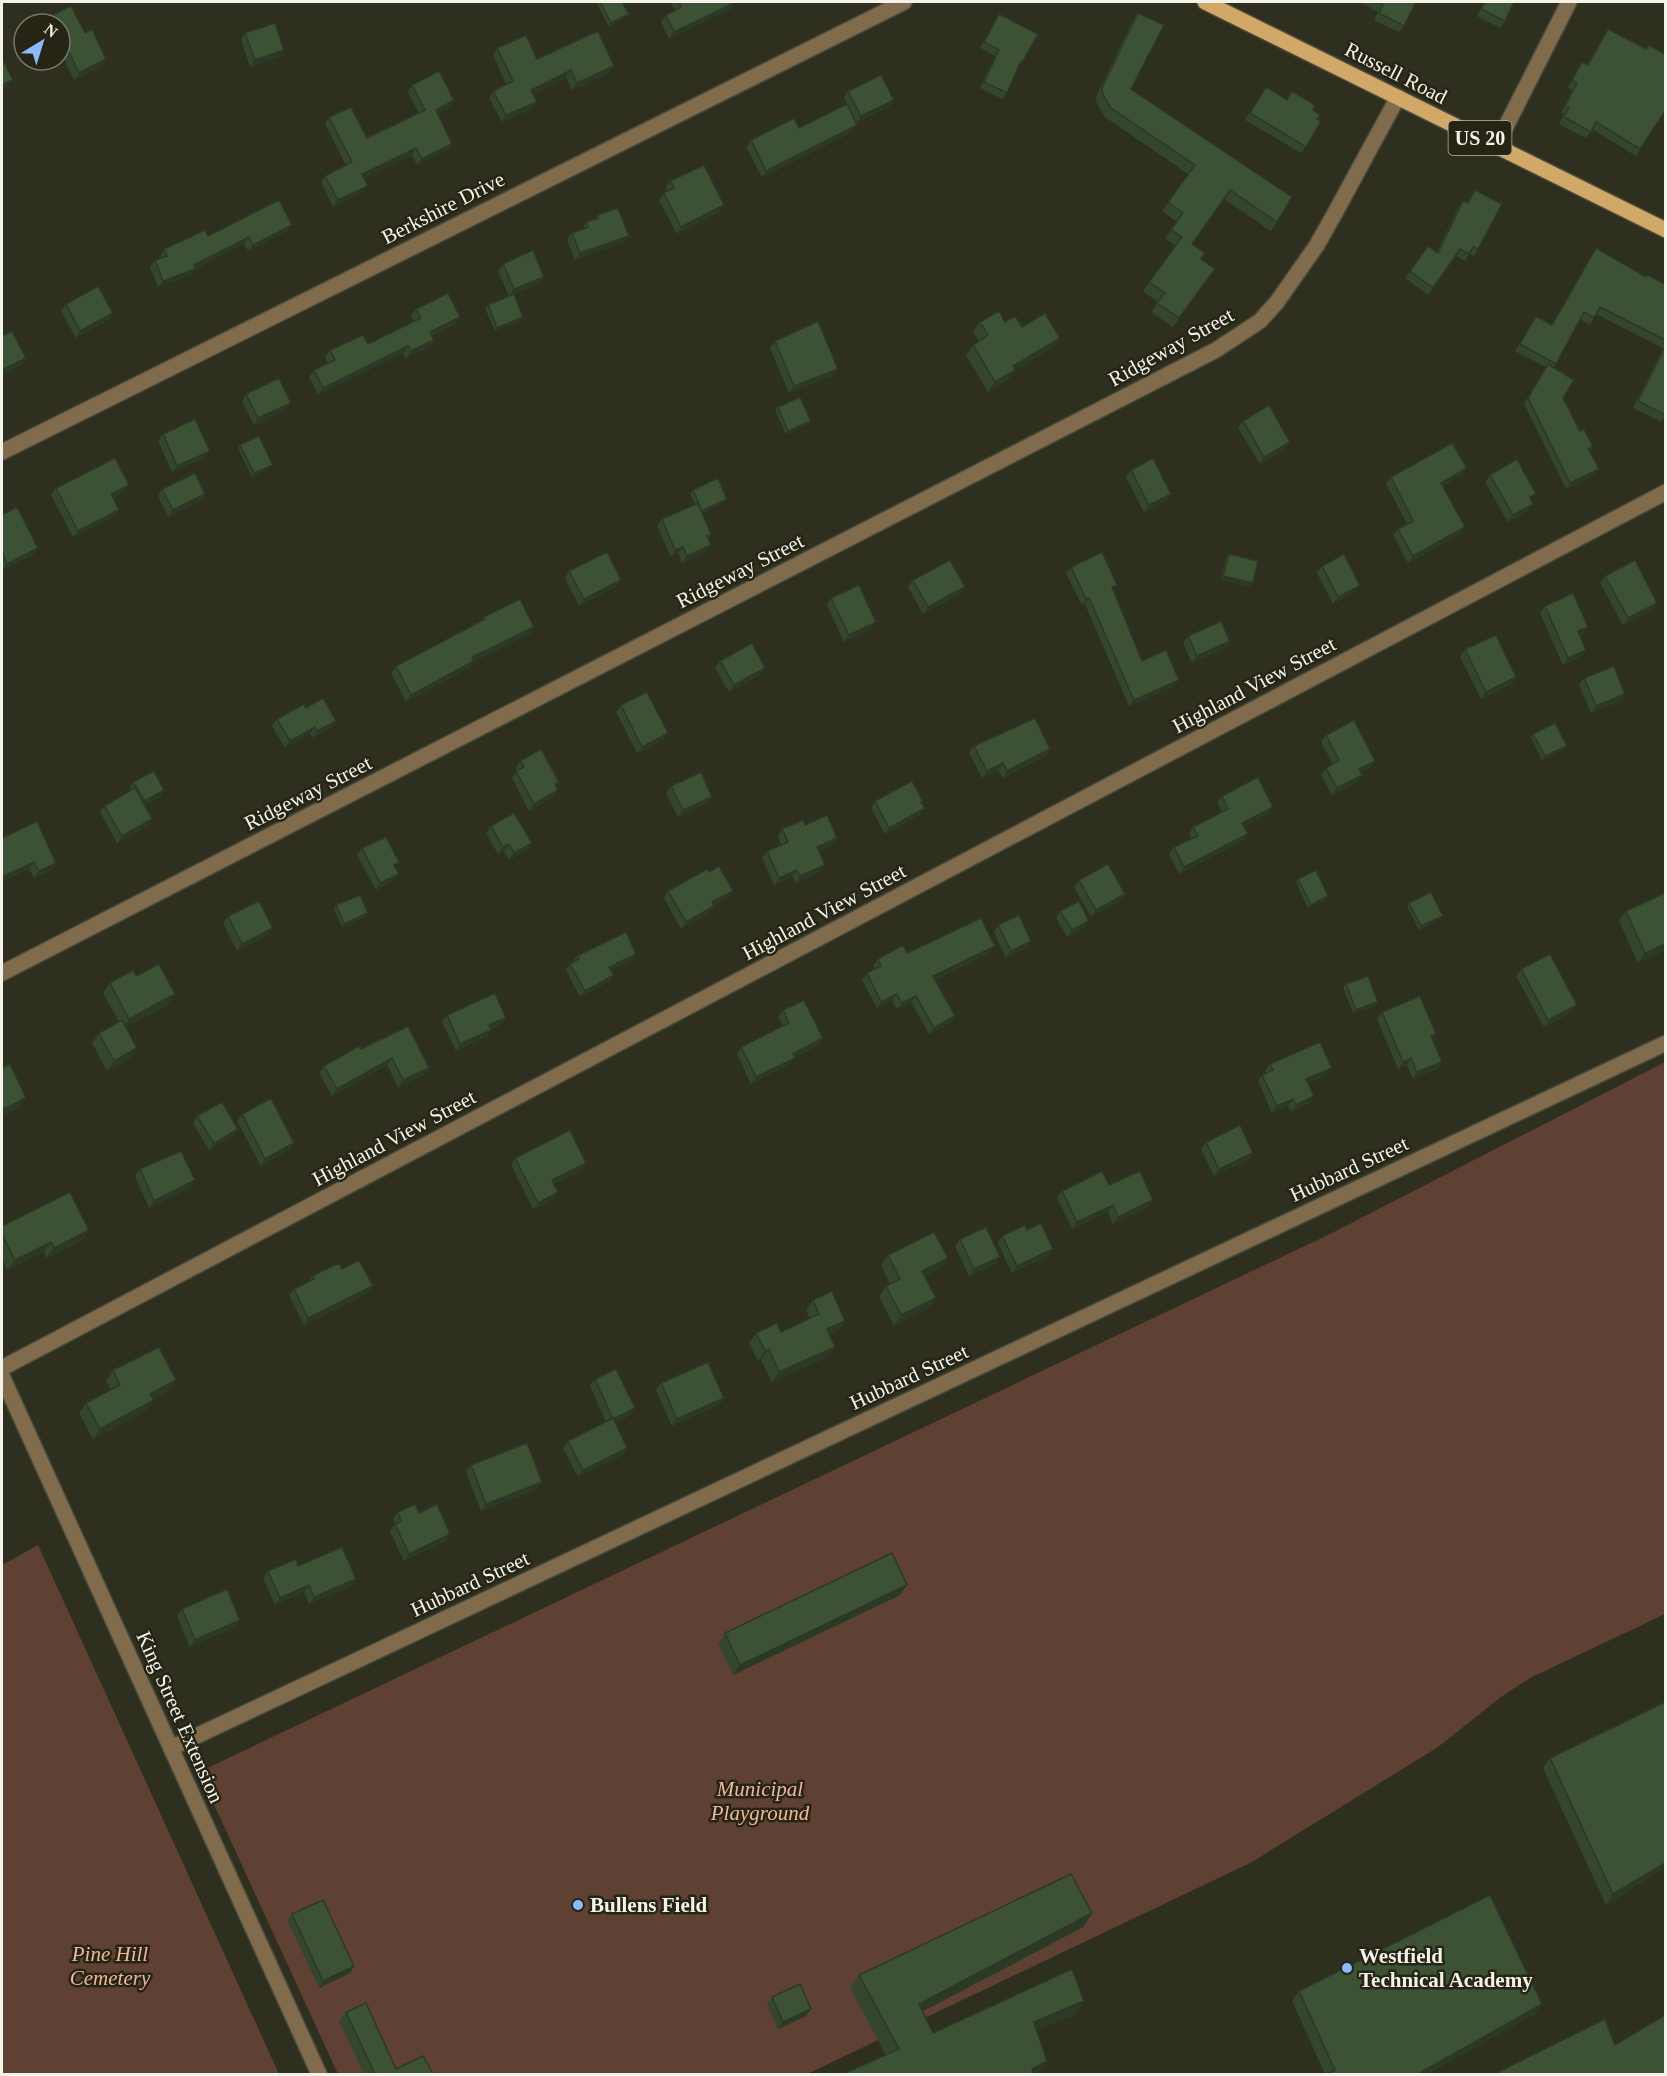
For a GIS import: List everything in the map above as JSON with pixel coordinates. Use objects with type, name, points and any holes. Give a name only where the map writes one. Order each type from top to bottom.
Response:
[{"type":"main road","name":"Russell Road","points":[[1205,2],[1665,230]]},
{"type":"street","name":"Berkshire Drive","points":[[2,452],[904,2]]},
{"type":"street","points":[[1496,146],[1569,2]]},
{"type":"street","name":"Ridgeway Street","points":[[2,974],[1216,350],[1260,321],[1276,302],[1317,244],[1398,97]]},
{"type":"street","name":"Highland View Street","points":[[2,1368],[1665,492]]},
{"type":"street","name":"Hubbard Street","points":[[171,1748],[1665,1043]]},
{"type":"street","name":"King Street Extension","points":[[2,1376],[320,2074]]},
{"type":"green space","name":"Municipal Playground","points":[[1665,1062],[1665,1614],[1530,1678],[1501,1697],[1438,1747],[1252,1862],[807,2074],[338,2074],[199,1772],[1330,1234]]},
{"type":"green space","name":"Pine Hill Cemetery","points":[[38,1545],[279,2074],[2,2074],[2,1565]]},
{"type":"building","points":[[600,2],[622,2],[629,14],[611,23]]},
{"type":"building","points":[[679,2],[736,2],[674,32],[666,15],[681,7]]},
{"type":"building","points":[[1376,2],[1416,2],[1404,26],[1379,13],[1383,5]]},
{"type":"building","points":[[1485,2],[1514,2],[1505,21],[1481,9]]},
{"type":"building","points":[[71,6],[85,33],[92,29],[106,59],[79,73],[72,58],[72,12],[59,12]]},
{"type":"building","points":[[1138,13],[1164,25],[1131,89],[1292,197],[1277,222],[1230,190],[1192,244],[1205,253],[1201,259],[1215,269],[1179,318],[1157,303],[1165,293],[1149,282],[1182,237],[1171,230],[1183,213],[1168,202],[1195,165],[1111,108],[1103,95],[1102,88]]},
{"type":"building","points":[[999,14],[1038,34],[1021,61],[1007,93],[984,82],[999,50],[984,42]]},
{"type":"building","points":[[275,23],[284,50],[255,60],[245,33]]},
{"type":"building","points":[[1608,29],[1646,49],[1649,45],[1664,54],[1665,51],[1665,111],[1640,149],[1596,122],[1591,132],[1564,117],[1569,108],[1565,106],[1577,83],[1572,80],[1582,62],[1588,65]]},
{"type":"building","points":[[598,31],[614,66],[577,83],[571,70],[531,90],[537,102],[506,115],[493,91],[513,81],[497,48],[526,35],[537,59]]},
{"type":"building","points":[[2,58],[13,80],[2,85]]},
{"type":"building","points":[[439,71],[454,100],[436,110],[452,144],[422,159],[416,148],[362,174],[368,186],[338,200],[325,176],[352,162],[329,117],[351,107],[367,138],[425,110],[412,85]]},
{"type":"building","points":[[881,75],[894,100],[861,116],[848,91]]},
{"type":"building","points":[[1266,87],[1287,100],[1292,91],[1315,105],[1313,110],[1320,115],[1317,119],[1321,121],[1306,147],[1250,113]]},
{"type":"building","points":[[847,104],[857,125],[766,171],[751,140],[794,118],[799,128]]},
{"type":"building","points":[[704,165],[724,205],[681,227],[664,193],[674,188],[670,181]]},
{"type":"building","points":[[1475,190],[1502,204],[1478,249],[1473,247],[1469,254],[1460,249],[1433,288],[1410,271],[1428,246],[1438,253],[1463,201],[1468,203]]},
{"type":"building","points":[[279,200],[292,225],[253,245],[249,237],[194,265],[195,269],[163,281],[155,260],[167,256],[164,249],[205,230],[208,236]]},
{"type":"building","points":[[618,208],[629,236],[580,253],[572,233],[588,227],[586,222],[598,218],[597,215]]},
{"type":"building","points":[[1596,248],[1646,277],[1647,275],[1665,284],[1665,340],[1600,307],[1594,318],[1584,312],[1556,364],[1520,344],[1536,316],[1552,325]]},
{"type":"building","points":[[533,250],[544,277],[514,289],[503,264]]},
{"type":"building","points":[[98,286],[113,313],[80,331],[66,304]]},
{"type":"building","points":[[448,293],[460,317],[430,332],[434,340],[411,351],[408,346],[323,388],[314,370],[335,360],[330,350],[363,335],[368,344],[421,318],[416,309]]},
{"type":"building","points":[[514,294],[523,317],[497,328],[488,305]]},
{"type":"building","points":[[999,311],[1005,322],[1015,316],[1022,327],[1045,313],[1060,338],[1013,366],[1015,370],[995,382],[973,345],[988,335],[980,322]]},
{"type":"building","points":[[818,321],[838,369],[794,386],[775,341]]},
{"type":"building","points":[[12,331],[26,358],[2,370],[2,336]]},
{"type":"building","points":[[1665,347],[1665,415],[1638,401]]},
{"type":"building","points":[[1548,364],[1574,380],[1563,398],[1580,431],[1584,429],[1593,447],[1588,449],[1599,469],[1570,483],[1528,398]]},
{"type":"building","points":[[279,378],[291,403],[258,418],[246,394]]},
{"type":"building","points":[[800,397],[811,421],[788,431],[778,407]]},
{"type":"building","points":[[1269,405],[1290,442],[1264,457],[1243,421]]},
{"type":"building","points":[[195,419],[210,451],[177,466],[163,434]]},
{"type":"building","points":[[259,436],[273,465],[254,473],[240,445]]},
{"type":"building","points":[[1452,443],[1467,468],[1441,483],[1465,527],[1413,556],[1398,529],[1413,521],[1391,477]]},
{"type":"building","points":[[115,458],[129,485],[111,494],[119,510],[78,531],[56,488]]},
{"type":"building","points":[[1153,458],[1171,494],[1149,505],[1131,470]]},
{"type":"building","points":[[1517,459],[1536,494],[1530,497],[1533,504],[1513,515],[1490,475]]},
{"type":"building","points":[[195,473],[205,494],[173,510],[162,489]]},
{"type":"building","points":[[718,478],[727,499],[702,511],[693,490]]},
{"type":"building","points":[[698,503],[711,534],[707,536],[711,545],[687,556],[683,547],[675,550],[662,519]]},
{"type":"building","points":[[17,507],[38,548],[7,564],[2,552],[2,515]]},
{"type":"building","points":[[607,552],[621,580],[584,599],[569,571]]},
{"type":"building","points":[[1102,552],[1117,585],[1112,587],[1142,661],[1166,650],[1179,680],[1134,700],[1089,598],[1086,599],[1071,567]]},
{"type":"building","points":[[1229,554],[1258,561],[1253,583],[1223,576]]},
{"type":"building","points":[[1344,554],[1360,586],[1338,597],[1322,566]]},
{"type":"building","points":[[950,560],[965,587],[928,607],[913,580]]},
{"type":"building","points":[[1635,560],[1657,603],[1628,618],[1605,576]]},
{"type":"building","points":[[859,585],[876,622],[849,635],[831,598]]},
{"type":"building","points":[[1573,593],[1588,627],[1578,631],[1586,650],[1568,658],[1545,606]]},
{"type":"building","points":[[520,599],[534,627],[472,657],[474,661],[411,695],[396,666]]},
{"type":"building","points":[[1221,621],[1230,641],[1197,656],[1188,636]]},
{"type":"building","points":[[1496,635],[1516,677],[1486,692],[1465,649]]},
{"type":"building","points":[[752,643],[765,668],[734,685],[720,661]]},
{"type":"building","points":[[1614,666],[1625,694],[1596,706],[1584,678]]},
{"type":"building","points":[[647,692],[668,733],[642,747],[621,705]]},
{"type":"building","points":[[323,698],[336,721],[317,731],[315,727],[290,741],[277,719],[304,704],[306,708]]},
{"type":"building","points":[[1035,718],[1050,749],[1007,771],[1003,763],[987,771],[974,746]]},
{"type":"building","points":[[1354,720],[1375,761],[1359,769],[1363,775],[1337,788],[1326,768],[1339,760],[1326,735]]},
{"type":"building","points":[[1555,723],[1567,746],[1545,756],[1533,734]]},
{"type":"building","points":[[541,749],[559,782],[555,784],[558,790],[534,804],[516,771],[524,767],[520,761]]},
{"type":"building","points":[[154,771],[164,790],[145,801],[133,782]]},
{"type":"building","points":[[701,772],[712,797],[683,810],[671,786]]},
{"type":"building","points":[[1258,777],[1273,807],[1242,823],[1248,834],[1184,867],[1174,847],[1198,836],[1193,827],[1228,809],[1222,796]]},
{"type":"building","points":[[912,781],[925,808],[889,828],[875,801]]},
{"type":"building","points":[[135,788],[152,819],[122,836],[104,806]]},
{"type":"building","points":[[514,813],[532,843],[514,853],[509,844],[503,847],[491,826]]},
{"type":"building","points":[[827,815],[837,838],[817,847],[825,865],[800,876],[797,870],[779,878],[767,851],[788,842],[782,829],[803,820],[805,825]]},
{"type":"building","points":[[37,821],[56,863],[39,871],[34,862],[2,877],[2,838]]},
{"type":"building","points":[[386,837],[399,862],[394,865],[399,874],[380,883],[362,848]]},
{"type":"building","points":[[1108,864],[1125,894],[1096,910],[1079,880]]},
{"type":"building","points":[[719,866],[733,891],[712,902],[714,906],[686,922],[668,891],[707,869],[709,872]]},
{"type":"building","points":[[1316,870],[1328,896],[1311,905],[1298,879]]},
{"type":"building","points":[[1431,892],[1443,916],[1421,926],[1409,903]]},
{"type":"building","points":[[1665,893],[1665,944],[1645,953],[1626,911]]},
{"type":"building","points":[[360,895],[368,913],[344,924],[336,905]]},
{"type":"building","points":[[259,901],[273,928],[242,944],[228,916]]},
{"type":"building","points":[[1079,901],[1089,921],[1072,930],[1060,911]]},
{"type":"building","points":[[1019,915],[1031,941],[1011,951],[998,925]]},
{"type":"building","points":[[981,918],[995,946],[933,976],[955,1016],[934,1028],[916,996],[902,1003],[897,994],[881,1002],[867,973],[881,966],[878,959],[903,945],[907,953]]},
{"type":"building","points":[[626,932],[636,954],[609,967],[614,975],[585,991],[570,964],[579,959],[577,956]]},
{"type":"building","points":[[1550,954],[1577,1005],[1548,1020],[1521,969]]},
{"type":"building","points":[[159,964],[175,994],[129,1019],[110,983],[133,970],[136,976]]},
{"type":"building","points":[[1368,976],[1378,1002],[1356,1010],[1346,984]]},
{"type":"building","points":[[495,993],[506,1018],[489,1025],[491,1030],[460,1044],[447,1015]]},
{"type":"building","points":[[1420,996],[1436,1034],[1431,1036],[1442,1062],[1417,1072],[1411,1058],[1403,1062],[1382,1012]]},
{"type":"building","points":[[804,1000],[823,1038],[793,1054],[795,1058],[756,1077],[741,1047],[789,1023],[783,1010]]},
{"type":"building","points":[[122,1020],[137,1048],[114,1061],[99,1033]]},
{"type":"building","points":[[408,1026],[429,1068],[403,1080],[392,1058],[337,1089],[324,1066],[359,1046],[361,1049]]},
{"type":"building","points":[[1320,1042],[1332,1068],[1306,1079],[1314,1096],[1296,1105],[1293,1099],[1277,1106],[1262,1075],[1273,1070],[1270,1064]]},
{"type":"building","points":[[10,1064],[26,1098],[2,1110],[2,1068]]},
{"type":"building","points":[[271,1098],[294,1143],[265,1159],[242,1114]]},
{"type":"building","points":[[222,1102],[238,1129],[214,1144],[197,1116]]},
{"type":"building","points":[[1240,1125],[1253,1153],[1219,1169],[1206,1142]]},
{"type":"building","points":[[570,1130],[586,1163],[552,1180],[558,1192],[538,1203],[515,1158]]},
{"type":"building","points":[[181,1151],[195,1180],[154,1201],[140,1169]]},
{"type":"building","points":[[1102,1171],[1109,1185],[1140,1171],[1153,1200],[1118,1217],[1113,1205],[1077,1222],[1062,1191]]},
{"type":"building","points":[[70,1192],[89,1230],[54,1248],[51,1242],[15,1260],[2,1234],[2,1226]]},
{"type":"building","points":[[1041,1223],[1053,1249],[1017,1266],[1002,1236],[1025,1225],[1027,1230]]},
{"type":"building","points":[[986,1227],[1000,1257],[974,1269],[960,1239]]},
{"type":"building","points":[[934,1232],[948,1258],[922,1271],[936,1298],[901,1315],[886,1286],[900,1279],[888,1255]]},
{"type":"building","points":[[359,1260],[373,1286],[308,1318],[294,1289],[314,1279],[312,1276],[339,1263],[342,1269]]},
{"type":"building","points":[[832,1291],[845,1321],[827,1329],[835,1347],[779,1372],[769,1349],[765,1351],[756,1333],[777,1323],[781,1332],[819,1314],[813,1300]]},
{"type":"building","points":[[159,1347],[176,1380],[150,1394],[154,1400],[100,1429],[86,1403],[120,1385],[113,1370]]},
{"type":"building","points":[[708,1362],[724,1398],[677,1419],[661,1383]]},
{"type":"building","points":[[616,1369],[635,1408],[613,1419],[595,1379]]},
{"type":"building","points":[[613,1418],[627,1448],[583,1470],[568,1441]]},
{"type":"building","points":[[527,1443],[542,1482],[486,1504],[471,1465]]},
{"type":"building","points":[[415,1504],[419,1513],[437,1504],[450,1534],[409,1554],[395,1524],[401,1521],[398,1512]]},
{"type":"building","points":[[342,1547],[356,1579],[314,1597],[309,1585],[280,1598],[268,1571],[296,1559],[298,1566]]},
{"type":"building","points":[[892,1553],[907,1585],[740,1665],[725,1633]]},
{"type":"building","points":[[227,1589],[240,1620],[195,1640],[182,1609]]},
{"type":"building","points":[[1665,1702],[1665,1863],[1613,1894],[1550,1758]]},
{"type":"building","points":[[1071,1874],[1092,1913],[919,2004],[933,2033],[1072,1969],[1084,2001],[1034,2022],[1047,2061],[1032,2069],[1034,2074],[843,2074],[899,2049],[859,1975]]},
{"type":"building","points":[[1490,1895],[1542,2004],[1418,2074],[1326,2074],[1335,2070],[1299,1991]]},
{"type":"building","points":[[323,1900],[354,1966],[323,1981],[292,1914]]},
{"type":"building","points":[[800,1984],[811,2009],[783,2022],[772,1997]]},
{"type":"building","points":[[366,2003],[396,2069],[423,2056],[433,2074],[375,2074],[346,2012]]},
{"type":"building","points":[[1665,2015],[1665,2074],[1494,2074],[1605,2019],[1615,2045]]},
{"type":"place","name":"Bullens Field","points":[[578,1905]]},
{"type":"place","name":"Westfield Technical Academy","points":[[1347,1968]]}]
